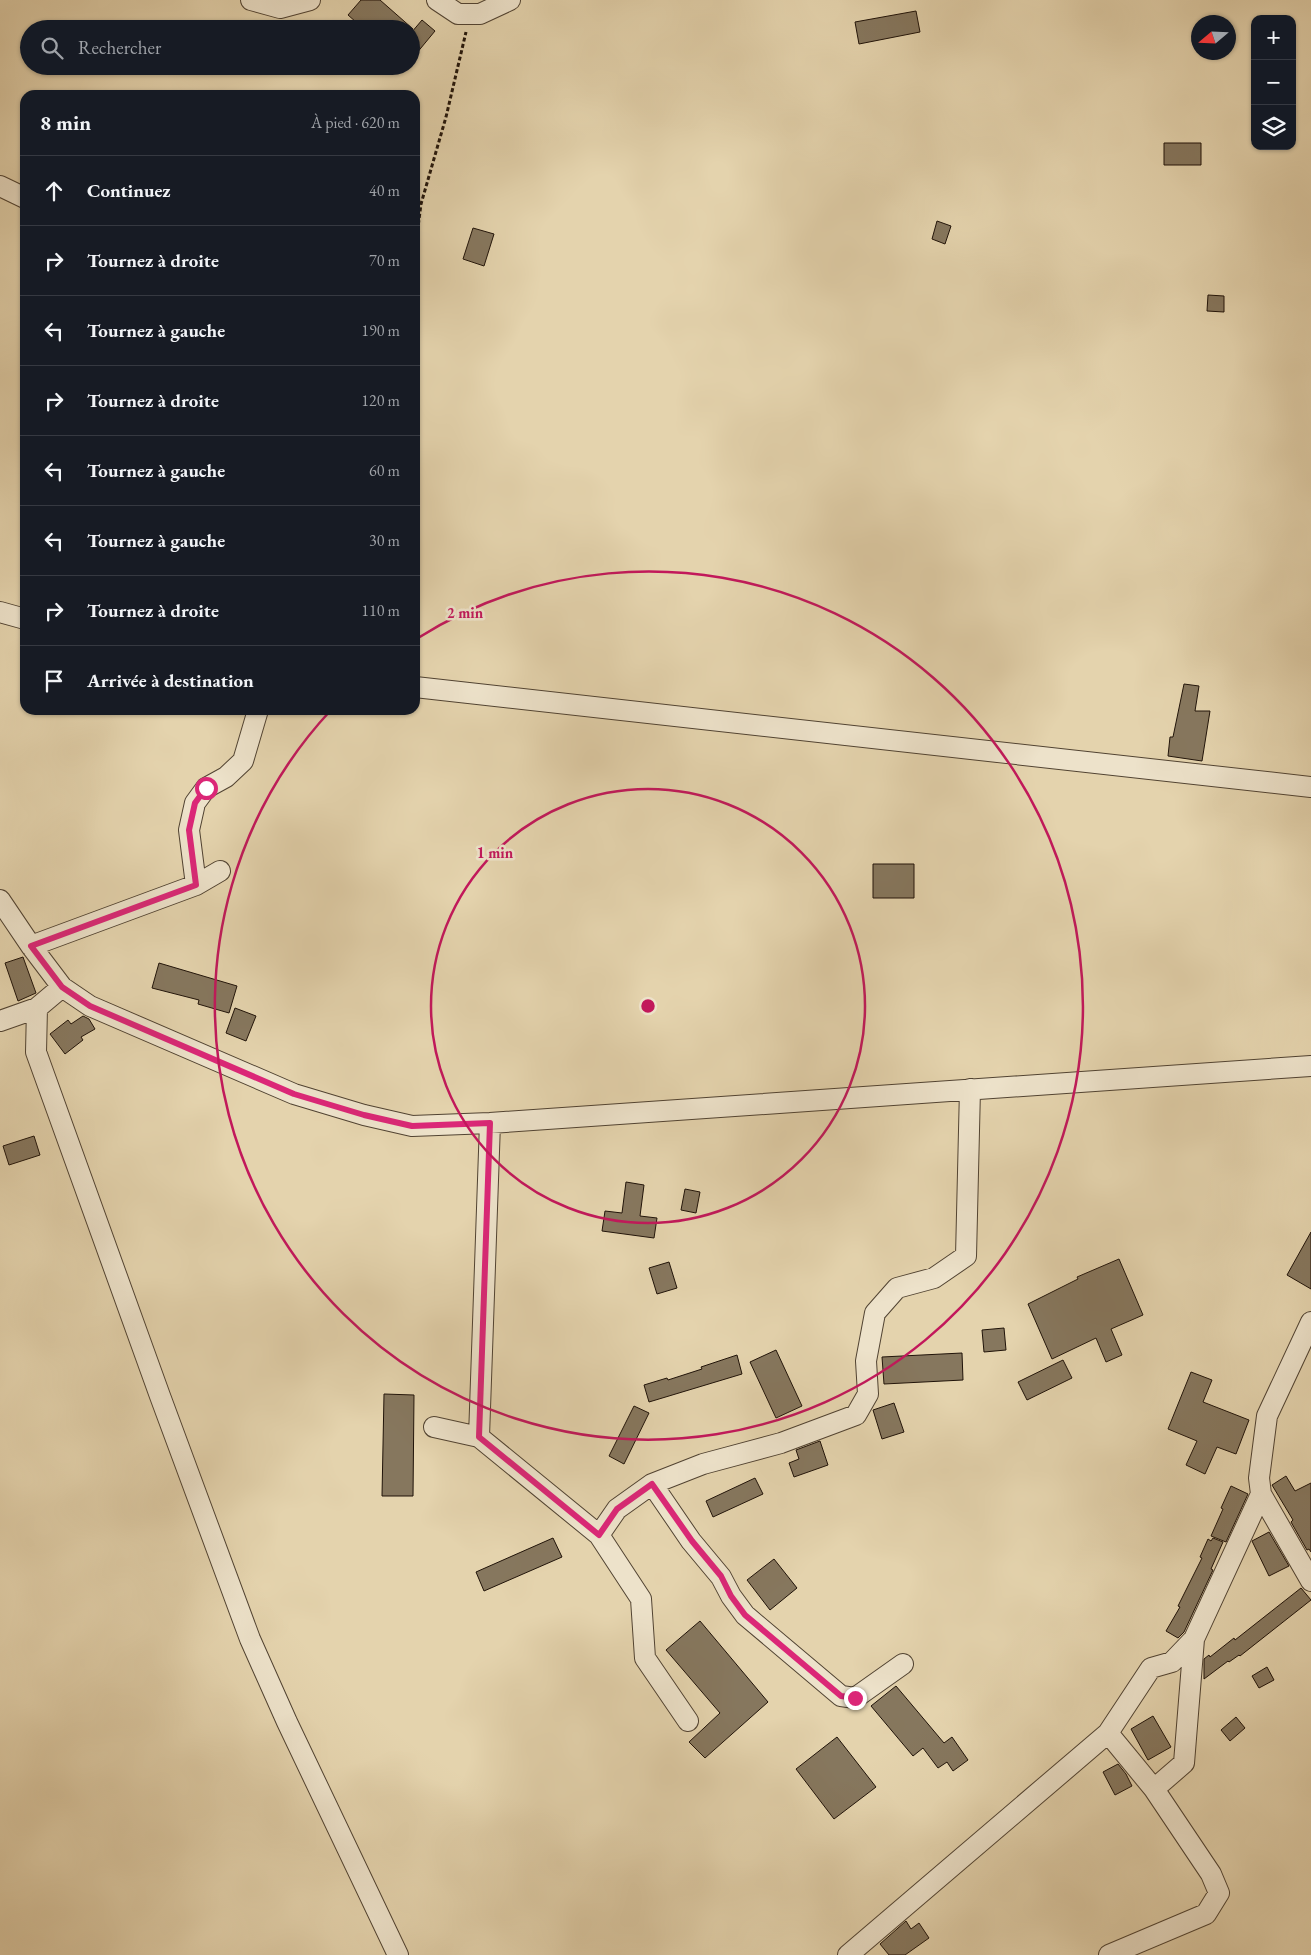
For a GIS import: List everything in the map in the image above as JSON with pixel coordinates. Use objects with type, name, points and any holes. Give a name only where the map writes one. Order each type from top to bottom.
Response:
[{"type":"street","points":[[251,0],[280,8],[310,0]]},
{"type":"street","points":[[437,0],[458,14],[480,14],[510,0]]},
{"type":"street","points":[[0,186],[20,196]]},
{"type":"street","points":[[0,612],[20,618]]},
{"type":"street","points":[[420,688],[1311,787]]},
{"type":"street","points":[[196,885],[189,830],[195,803],[206,788],[226,777],[243,761],[257,715]]},
{"type":"street","points":[[31,946],[196,885],[220,871]]},
{"type":"street","points":[[0,900],[6,919],[31,946],[62,987],[90,1006],[294,1094],[364,1115],[412,1126],[490,1123],[1311,1066]]},
{"type":"street","points":[[2,1020],[30,1010],[62,987]]},
{"type":"street","points":[[30,1010],[36,1052],[250,1639],[287,1722],[398,1955]]},
{"type":"street","points":[[599,1535],[617,1509],[652,1484],[703,1464],[781,1443],[856,1415],[868,1394],[866,1361],[875,1313],[897,1288],[934,1278],[966,1256],[970,1089]]},
{"type":"street","points":[[479,1437],[490,1123]]},
{"type":"street","points":[[1311,1322],[1267,1416],[1259,1478],[1261,1494],[1311,1581]]},
{"type":"street","points":[[434,1428],[479,1437],[599,1535],[641,1599],[645,1658],[688,1721]]},
{"type":"street","points":[[652,1484],[692,1541],[721,1576],[731,1596],[745,1615],[841,1696],[855,1698],[903,1664]]},
{"type":"street","points":[[848,1955],[1108,1733],[1151,1668],[1172,1662],[1194,1639],[1261,1494]]},
{"type":"street","points":[[1154,1789],[1184,1763],[1194,1639]]},
{"type":"street","points":[[1108,1733],[1154,1789],[1211,1874],[1219,1893],[1206,1914],[1109,1955]]},
{"type":"path","points":[[420,212],[446,117],[470,14]]},
{"type":"building","points":[[361,0],[380,0],[403,20],[354,20],[348,15]]},
{"type":"building","points":[[916,11],[920,32],[859,44],[855,22]]},
{"type":"building","points":[[422,20],[435,31],[420,49],[420,22]]},
{"type":"building","points":[[1164,143],[1201,143],[1201,165],[1164,165]]},
{"type":"building","points":[[937,221],[951,226],[945,244],[932,239]]},
{"type":"building","points":[[473,228],[494,234],[484,266],[463,259]]},
{"type":"building","points":[[1208,295],[1224,296],[1224,312],[1207,311]]},
{"type":"building","points":[[1184,684],[1199,686],[1195,711],[1210,711],[1202,761],[1168,756],[1170,737],[1173,737]]},
{"type":"building","points":[[873,864],[914,864],[914,898],[873,898]]},
{"type":"building","points":[[23,957],[36,993],[18,1001],[5,963]]},
{"type":"building","points":[[159,963],[237,986],[229,1013],[198,1004],[199,1000],[152,988]]},
{"type":"building","points":[[235,1008],[256,1016],[246,1041],[226,1033]]},
{"type":"building","points":[[83,1016],[89,1019],[95,1029],[81,1037],[83,1040],[65,1054],[50,1034],[68,1020],[71,1024]]},
{"type":"building","points":[[34,1136],[40,1155],[9,1165],[3,1146]]},
{"type":"building","points":[[626,1182],[644,1185],[640,1216],[657,1218],[654,1238],[602,1231],[605,1211],[622,1213]]},
{"type":"building","points":[[685,1189],[700,1192],[696,1213],[681,1210]]},
{"type":"building","points":[[1311,1232],[1311,1289],[1287,1275]]},
{"type":"building","points":[[1119,1259],[1143,1315],[1111,1329],[1122,1355],[1106,1362],[1096,1338],[1052,1359],[1028,1304],[1078,1279],[1077,1277]]},
{"type":"building","points":[[669,1262],[677,1288],[657,1294],[649,1268]]},
{"type":"building","points":[[1004,1328],[1006,1350],[984,1352],[982,1330]]},
{"type":"building","points":[[776,1350],[802,1406],[776,1418],[750,1362]]},
{"type":"building","points":[[962,1353],[963,1380],[884,1384],[882,1357]]},
{"type":"building","points":[[737,1355],[742,1374],[649,1402],[644,1385],[667,1378],[668,1380]]},
{"type":"building","points":[[1063,1360],[1072,1378],[1027,1400],[1018,1382]]},
{"type":"building","points":[[1191,1372],[1212,1380],[1203,1402],[1249,1420],[1236,1454],[1217,1447],[1205,1474],[1186,1465],[1197,1441],[1168,1429]]},
{"type":"building","points":[[384,1394],[414,1395],[413,1496],[382,1496]]},
{"type":"building","points":[[894,1403],[904,1432],[882,1439],[873,1410]]},
{"type":"building","points":[[634,1406],[649,1413],[624,1464],[609,1456]]},
{"type":"building","points":[[820,1441],[828,1465],[794,1477],[789,1463],[799,1459],[796,1450]]},
{"type":"building","points":[[1286,1476],[1295,1491],[1311,1483],[1311,1552],[1309,1549],[1307,1550],[1291,1522],[1293,1520],[1272,1485]]},
{"type":"building","points":[[755,1478],[763,1494],[713,1517],[706,1501]]},
{"type":"building","points":[[1231,1486],[1248,1494],[1226,1542],[1211,1536]]},
{"type":"building","points":[[1269,1532],[1289,1566],[1269,1576],[1252,1541]]},
{"type":"building","points":[[553,1538],[562,1557],[484,1591],[476,1572]]},
{"type":"building","points":[[1213,1538],[1223,1542],[1211,1569],[1213,1570],[1184,1632],[1178,1638],[1166,1631],[1180,1607],[1178,1606],[1202,1558],[1200,1557],[1208,1539],[1211,1541]]},
{"type":"building","points":[[774,1559],[797,1588],[770,1610],[747,1580]]},
{"type":"building","points":[[1301,1588],[1311,1600],[1240,1656],[1228,1661],[1204,1679],[1204,1659],[1209,1655],[1210,1657],[1234,1638],[1235,1640]]},
{"type":"building","points":[[700,1621],[768,1702],[705,1758],[689,1742],[720,1713],[666,1650]]},
{"type":"building","points":[[1267,1667],[1274,1680],[1259,1688],[1252,1676]]},
{"type":"building","points":[[896,1686],[944,1743],[952,1737],[968,1760],[953,1771],[947,1762],[938,1768],[923,1748],[913,1756],[871,1706]]},
{"type":"building","points":[[1153,1716],[1171,1747],[1148,1760],[1131,1729]]},
{"type":"building","points":[[1236,1717],[1245,1728],[1230,1741],[1221,1730]]},
{"type":"building","points":[[837,1737],[876,1787],[834,1819],[796,1769]]},
{"type":"building","points":[[1118,1764],[1132,1786],[1115,1795],[1103,1772]]},
{"type":"building","points":[[906,1921],[911,1929],[919,1923],[929,1938],[905,1955],[889,1955],[880,1944]]},
{"type":"route","points":[[206,788],[195,803],[189,830],[196,885],[31,946],[62,987],[90,1006],[294,1094],[364,1115],[412,1126],[490,1123],[479,1437],[599,1535],[617,1509],[652,1484],[692,1541],[721,1576],[731,1596],[745,1615],[841,1696],[855,1698]]}]
